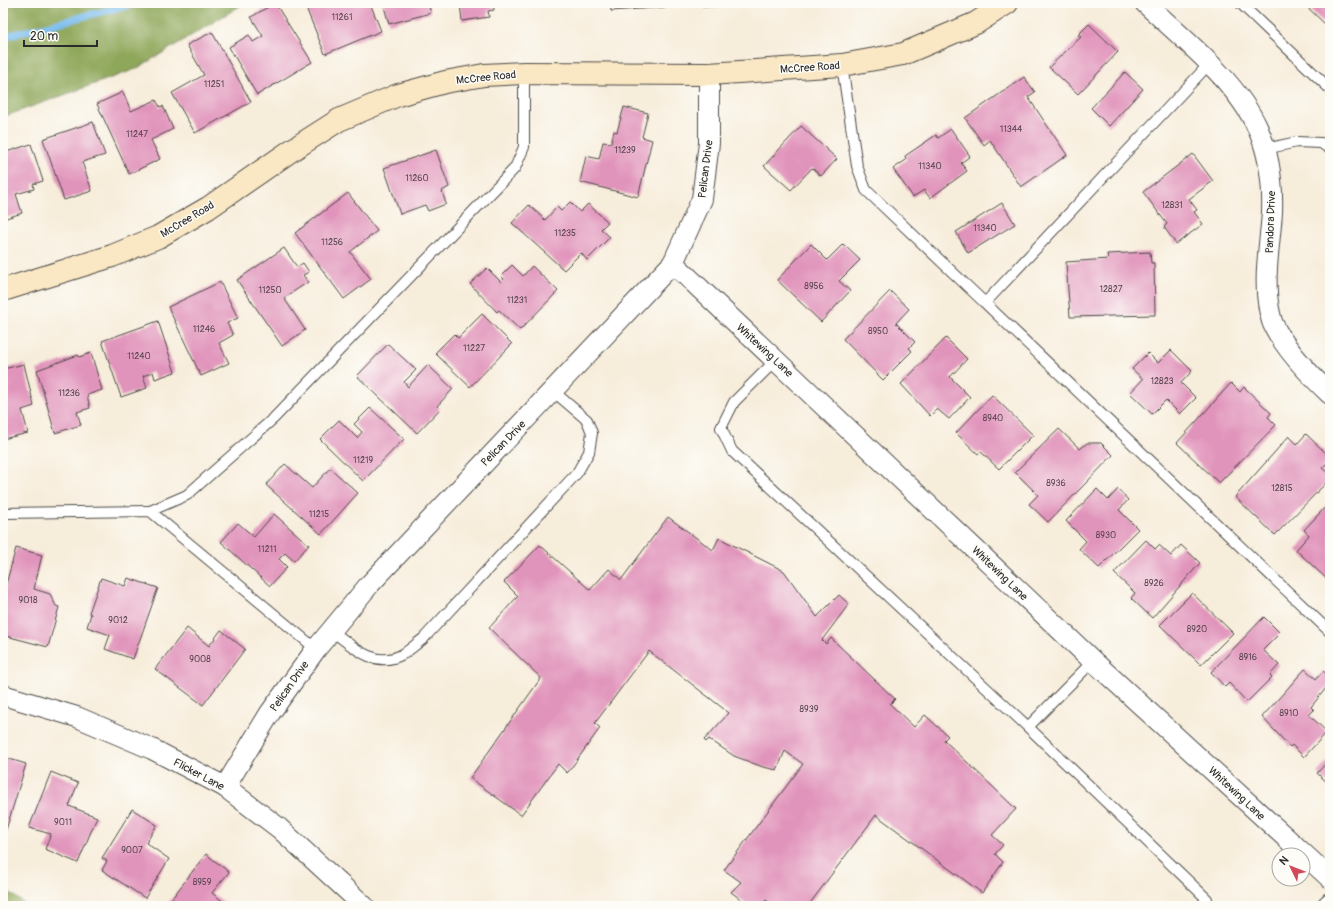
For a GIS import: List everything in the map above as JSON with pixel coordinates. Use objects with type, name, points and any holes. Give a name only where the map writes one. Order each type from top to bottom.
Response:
[{"type":"street","name":"McCree Road","points":[[3,290],[112,256],[158,237],[208,208],[292,150],[339,120],[398,95],[484,75],[524,73],[709,74],[842,65],[903,54],[976,24],[1007,3]]},
{"type":"street","name":"Pandora Drive","points":[[1145,3],[1210,63],[1239,97],[1258,128],[1265,149],[1271,182],[1272,211],[1267,295],[1272,323],[1291,352],[1318,383],[1330,394]]},
{"type":"street","name":"Pelican Drive","points":[[225,787],[270,713],[316,649],[369,584],[674,263],[702,199],[709,143],[709,74]]},
{"type":"street","name":"Whitewing Lane","points":[[674,263],[1093,661],[1330,878]]},
{"type":"street","name":"Flicker Lane","points":[[3,695],[77,717],[152,749],[225,787],[279,828],[364,906]]},
{"type":"street","points":[[1326,906],[1330,903]]},
{"type":"lane","points":[[1240,3],[1330,88]]},
{"type":"lane","points":[[984,303],[1210,63]]},
{"type":"lane","points":[[842,65],[857,166],[866,190],[1330,632]]},
{"type":"lane","points":[[3,513],[150,511],[187,495],[274,418],[515,168],[524,147],[524,73]]},
{"type":"lane","points":[[1265,149],[1296,142],[1321,143],[1330,149]]},
{"type":"lane","points":[[776,360],[734,402],[721,428],[732,451],[1028,727],[1207,899],[1201,906]]},
{"type":"lane","points":[[331,630],[360,652],[377,659],[389,659],[402,654],[423,639],[578,473],[589,452],[592,433],[587,420],[553,391]]},
{"type":"lane","points":[[150,511],[316,649]]},
{"type":"lane","points":[[1028,727],[1093,661]]},
{"type":"green space","points":[[3,3],[245,3],[136,69],[3,117]]},
{"type":"green space","points":[[3,887],[27,906],[3,906]]},
{"type":"building","points":[[275,3],[312,62],[257,95],[229,47],[249,35],[253,42],[263,36],[251,17]]},
{"type":"building","points":[[304,3],[370,3],[381,31],[325,54]]},
{"type":"building","points":[[383,3],[428,3],[431,13],[389,24]]},
{"type":"building","points":[[460,3],[493,3],[494,10],[488,11],[489,17],[462,21]]},
{"type":"building","points":[[610,3],[669,3],[669,7],[611,11]]},
{"type":"building","points":[[703,3],[735,3],[735,6],[703,7]]},
{"type":"building","points":[[1303,3],[1330,3],[1330,19],[1325,24]]},
{"type":"building","points":[[1089,24],[1118,52],[1078,94],[1049,67],[1081,37],[1078,35]]},
{"type":"building","points":[[212,32],[251,102],[195,133],[172,93],[204,75],[187,45]]},
{"type":"building","points":[[1125,72],[1143,89],[1109,126],[1091,108]]},
{"type":"building","points":[[1024,77],[1035,92],[1028,97],[1067,155],[1021,187],[990,140],[984,145],[965,118]]},
{"type":"building","points":[[123,92],[131,111],[156,100],[160,107],[163,106],[173,129],[151,140],[160,159],[129,174],[97,104]]},
{"type":"building","points":[[624,107],[648,113],[642,137],[652,140],[638,197],[580,182],[586,156],[599,159],[603,142],[611,143],[614,131],[617,132]]},
{"type":"building","points":[[93,122],[105,155],[82,162],[92,191],[64,200],[43,139]]},
{"type":"building","points":[[801,126],[837,159],[821,176],[812,168],[791,190],[764,166]]},
{"type":"building","points":[[951,129],[970,156],[961,163],[967,171],[930,198],[924,190],[913,197],[893,169],[906,160],[905,156],[936,135],[938,138]]},
{"type":"building","points":[[31,144],[43,181],[33,184],[34,189],[16,194],[22,213],[3,219],[3,153]]},
{"type":"building","points":[[436,150],[449,187],[442,191],[446,204],[428,211],[425,205],[400,214],[384,168]]},
{"type":"building","points":[[1193,154],[1213,181],[1189,199],[1197,210],[1194,212],[1203,224],[1176,244],[1164,227],[1167,224],[1143,192]]},
{"type":"building","points":[[348,193],[377,231],[350,252],[371,279],[344,299],[295,233]]},
{"type":"building","points":[[570,202],[580,212],[588,204],[608,222],[601,229],[610,237],[587,260],[581,253],[564,270],[512,223],[529,205],[545,220],[557,207],[561,211]]},
{"type":"building","points":[[1002,203],[1015,224],[968,253],[956,232]]},
{"type":"building","points":[[811,244],[827,260],[843,244],[860,260],[839,281],[850,291],[821,322],[777,280]]},
{"type":"building","points":[[284,248],[297,267],[303,263],[309,272],[303,275],[308,282],[284,298],[305,330],[282,346],[237,280]]},
{"type":"building","points":[[1150,252],[1151,263],[1154,263],[1155,315],[1070,317],[1066,262],[1108,259],[1107,254]]},
{"type":"building","points":[[512,265],[523,276],[532,266],[558,291],[520,330],[499,310],[497,312],[470,284],[487,268],[501,282],[504,279],[501,276]]},
{"type":"building","points":[[220,282],[238,318],[227,323],[233,335],[219,343],[229,363],[201,376],[168,307]]},
{"type":"building","points":[[890,291],[909,309],[896,323],[915,342],[909,348],[912,351],[883,380],[843,339]]},
{"type":"building","points":[[482,314],[512,344],[470,387],[435,353],[454,334],[458,338]]},
{"type":"building","points":[[158,321],[175,372],[155,379],[153,372],[143,376],[147,388],[121,397],[102,341]]},
{"type":"building","points":[[946,338],[967,359],[950,377],[970,397],[949,419],[937,409],[930,416],[901,384]]},
{"type":"building","points":[[388,344],[416,370],[404,382],[408,387],[428,365],[453,389],[437,406],[440,409],[417,433],[357,376]]},
{"type":"building","points":[[1171,350],[1192,371],[1181,383],[1196,398],[1180,414],[1166,400],[1152,414],[1130,393],[1143,379],[1132,369],[1148,353],[1158,363]]},
{"type":"building","points":[[91,353],[102,390],[87,395],[90,408],[77,412],[81,425],[55,433],[37,370],[78,355],[79,357]]},
{"type":"building","points":[[24,364],[34,406],[22,410],[28,433],[3,439],[3,383],[5,382],[3,369]]},
{"type":"building","points":[[1231,383],[1240,392],[1244,387],[1271,413],[1268,417],[1276,425],[1219,483],[1177,443]]},
{"type":"building","points":[[992,395],[1033,435],[999,469],[981,452],[978,454],[956,433]]},
{"type":"building","points":[[370,408],[404,439],[363,481],[320,439],[339,420],[357,438],[362,432],[354,424]]},
{"type":"building","points":[[1059,429],[1080,449],[1087,443],[1101,443],[1113,455],[1048,522],[1029,504],[1038,495],[1015,472]]},
{"type":"building","points":[[1306,434],[1330,457],[1330,460],[1322,468],[1330,475],[1330,479],[1275,535],[1235,497],[1289,436],[1297,444]]},
{"type":"building","points":[[285,464],[312,488],[330,468],[358,493],[321,534],[266,485]]},
{"type":"building","points":[[1097,489],[1108,500],[1118,489],[1128,500],[1119,510],[1138,529],[1099,568],[1079,549],[1086,541],[1066,521]]},
{"type":"building","points":[[1330,502],[1330,582],[1296,550],[1309,535],[1304,530]]},
{"type":"building","points":[[274,514],[309,545],[294,561],[285,553],[279,559],[287,567],[270,586],[221,542],[238,523],[254,537]]},
{"type":"building","points":[[668,517],[713,550],[719,538],[784,571],[817,617],[839,595],[849,604],[822,640],[826,644],[831,638],[895,699],[890,704],[914,727],[925,715],[948,736],[944,740],[1016,809],[992,835],[1003,845],[995,854],[1003,862],[982,893],[876,815],[808,906],[774,906],[766,900],[761,906],[750,906],[731,892],[741,882],[724,870],[803,764],[785,751],[777,770],[763,767],[734,756],[709,739],[706,742],[704,740],[729,713],[649,651],[595,723],[600,728],[569,771],[567,773],[558,764],[521,815],[470,778],[541,678],[489,628],[518,596],[504,582],[540,545],[590,590],[609,569],[621,580]]},
{"type":"building","points":[[1146,540],[1155,549],[1159,545],[1171,556],[1181,545],[1200,563],[1152,618],[1131,598],[1135,593],[1114,573]]},
{"type":"building","points":[[16,548],[42,555],[34,589],[50,594],[56,606],[59,607],[48,647],[6,636],[7,632],[3,631],[3,595]]},
{"type":"building","points":[[101,578],[125,586],[128,578],[158,588],[133,659],[105,649],[110,635],[87,627],[91,614],[89,613]]},
{"type":"building","points":[[1192,593],[1233,633],[1201,665],[1160,625]]},
{"type":"building","points":[[1264,617],[1280,633],[1263,650],[1279,665],[1270,675],[1272,677],[1247,702],[1229,683],[1225,687],[1211,672]]},
{"type":"building","points":[[187,628],[209,646],[221,630],[245,649],[203,705],[155,669]]},
{"type":"building","points":[[1305,669],[1316,679],[1323,671],[1330,677],[1330,683],[1311,707],[1314,710],[1309,715],[1327,732],[1304,757],[1292,745],[1290,747],[1262,717]]},
{"type":"building","points":[[3,757],[26,764],[6,830],[3,829]]},
{"type":"building","points":[[1330,759],[1330,785],[1317,773]]},
{"type":"building","points":[[51,772],[78,783],[69,806],[97,817],[78,863],[45,849],[51,834],[29,828]]},
{"type":"building","points":[[132,809],[157,825],[146,843],[169,859],[145,898],[102,870],[107,861],[102,858]]},
{"type":"building","points":[[206,854],[229,872],[212,893],[225,903],[222,906],[166,906]]},
{"type":"waterway","points":[[3,37],[136,3]]}]
